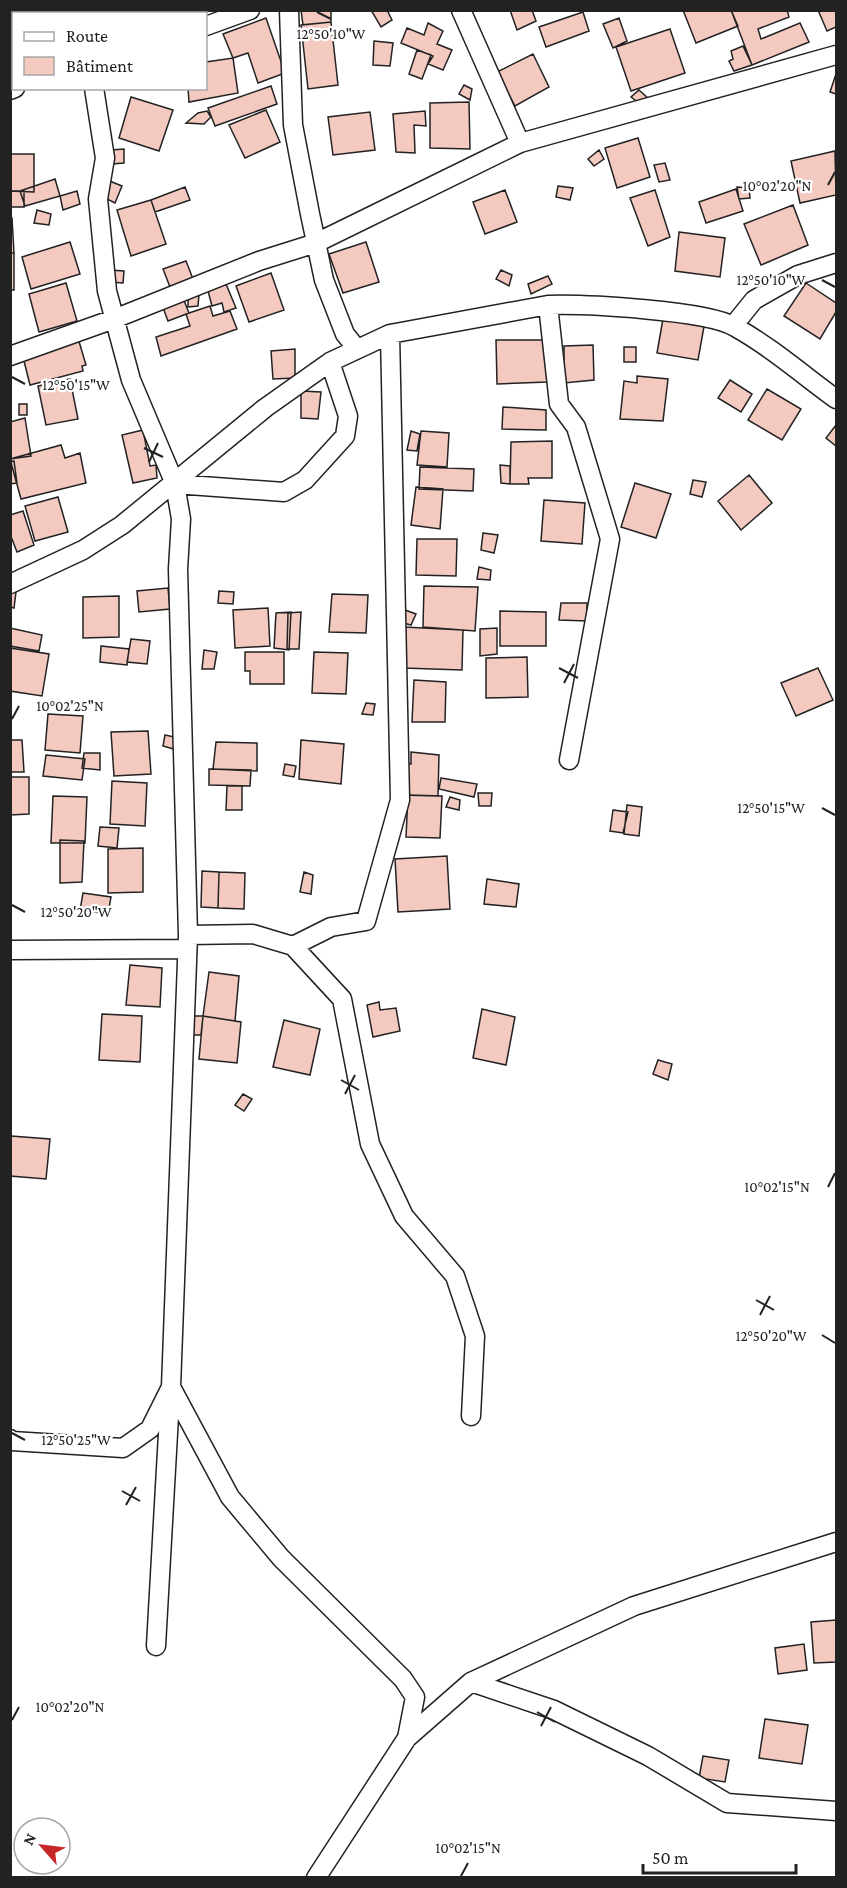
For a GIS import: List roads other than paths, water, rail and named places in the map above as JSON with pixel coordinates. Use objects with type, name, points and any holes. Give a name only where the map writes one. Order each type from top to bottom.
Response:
[{"type":"street","points":[[207,26],[250,10]]},
{"type":"street","points":[[289,10],[293,125],[316,243],[324,280],[345,334],[357,349]]},
{"type":"street","points":[[461,10],[520,143]]},
{"type":"street","points":[[10,356],[114,319],[191,286],[316,243],[520,143],[837,55]]},
{"type":"street","points":[[94,90],[105,158],[98,199],[107,291],[131,380],[175,484],[181,519],[178,569],[187,942],[171,1387],[156,1646]]},
{"type":"street","points":[[734,326],[754,300],[798,275],[837,264]]},
{"type":"street","points":[[10,584],[83,550],[122,525],[175,484],[265,408],[330,362],[390,334],[548,305],[575,304],[705,317],[734,326],[837,399]]},
{"type":"street","points":[[548,305],[559,404],[576,427],[610,539],[569,760]]},
{"type":"street","points":[[293,946],[332,927],[366,921],[400,800],[390,334]]},
{"type":"street","points":[[175,484],[284,492],[305,480],[345,436],[348,416],[330,362]]},
{"type":"street","points":[[10,950],[187,942],[253,934],[293,946],[342,999],[370,1144],[404,1216],[455,1276],[475,1336],[471,1416]]},
{"type":"street","points":[[10,1439],[12,1442],[123,1448],[150,1429],[171,1387]]},
{"type":"street","points":[[171,1387],[230,1497],[281,1558],[403,1679],[414,1697],[407,1738]]},
{"type":"street","points":[[316,1878],[407,1738],[471,1682],[634,1606],[837,1542]]},
{"type":"street","points":[[471,1682],[554,1710],[648,1756],[728,1803],[837,1811]]}]
